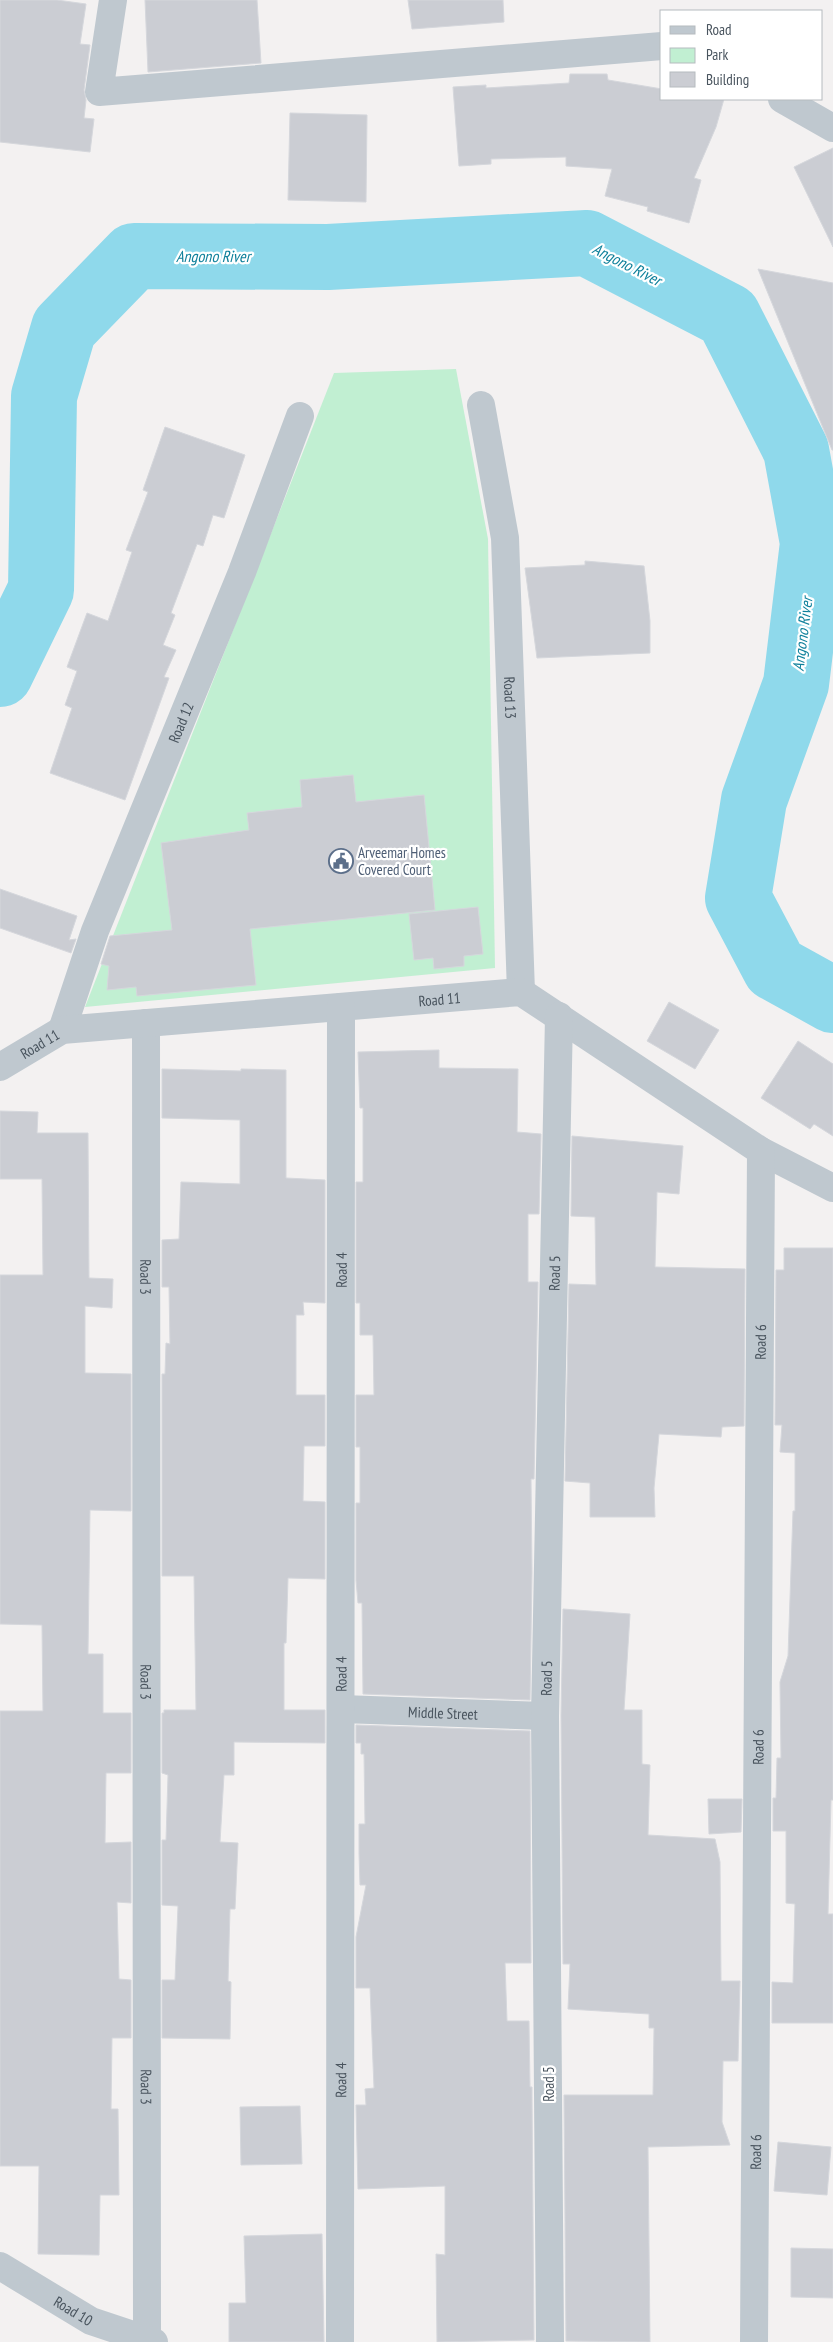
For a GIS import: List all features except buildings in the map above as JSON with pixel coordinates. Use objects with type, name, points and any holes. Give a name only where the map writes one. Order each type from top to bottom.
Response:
[{"type":"street","points":[[113,0],[99,92],[660,46]]},
{"type":"street","points":[[784,100],[833,128]]},
{"type":"street","name":"Road 13","points":[[481,405],[505,538],[521,992]]},
{"type":"street","name":"Road 12","points":[[62,1030],[96,931],[242,572],[300,416]]},
{"type":"street","points":[[521,992],[761,1151],[833,1188]]},
{"type":"street","name":"Road 11","points":[[0,1067],[62,1030],[521,992]]},
{"type":"street","name":"Road 4","points":[[340,2342],[341,1007]]},
{"type":"street","name":"Road 5","points":[[550,2342],[545,1716],[559,1016]]},
{"type":"street","name":"Road 3","points":[[146,1023],[151,2341]]},
{"type":"street","name":"Road 6","points":[[754,2342],[761,1151]]},
{"type":"street","name":"Middle Street","points":[[341,1709],[545,1716]]},
{"type":"street","name":"Road 10","points":[[0,2266],[91,2321],[151,2341]]},
{"type":"green space","points":[[456,369],[488,539],[495,968],[85,1007],[334,373]]},
{"type":"waterway","name":"Angono River","points":[[0,674],[41,590],[44,396],[64,328],[134,256],[328,257],[587,243],[728,316],[796,450],[813,543],[796,684],[754,800],[738,898],[775,968],[833,1000]]},
{"type":"place","name":"Arveemar Homes Covered Court","points":[[341,861]]}]
